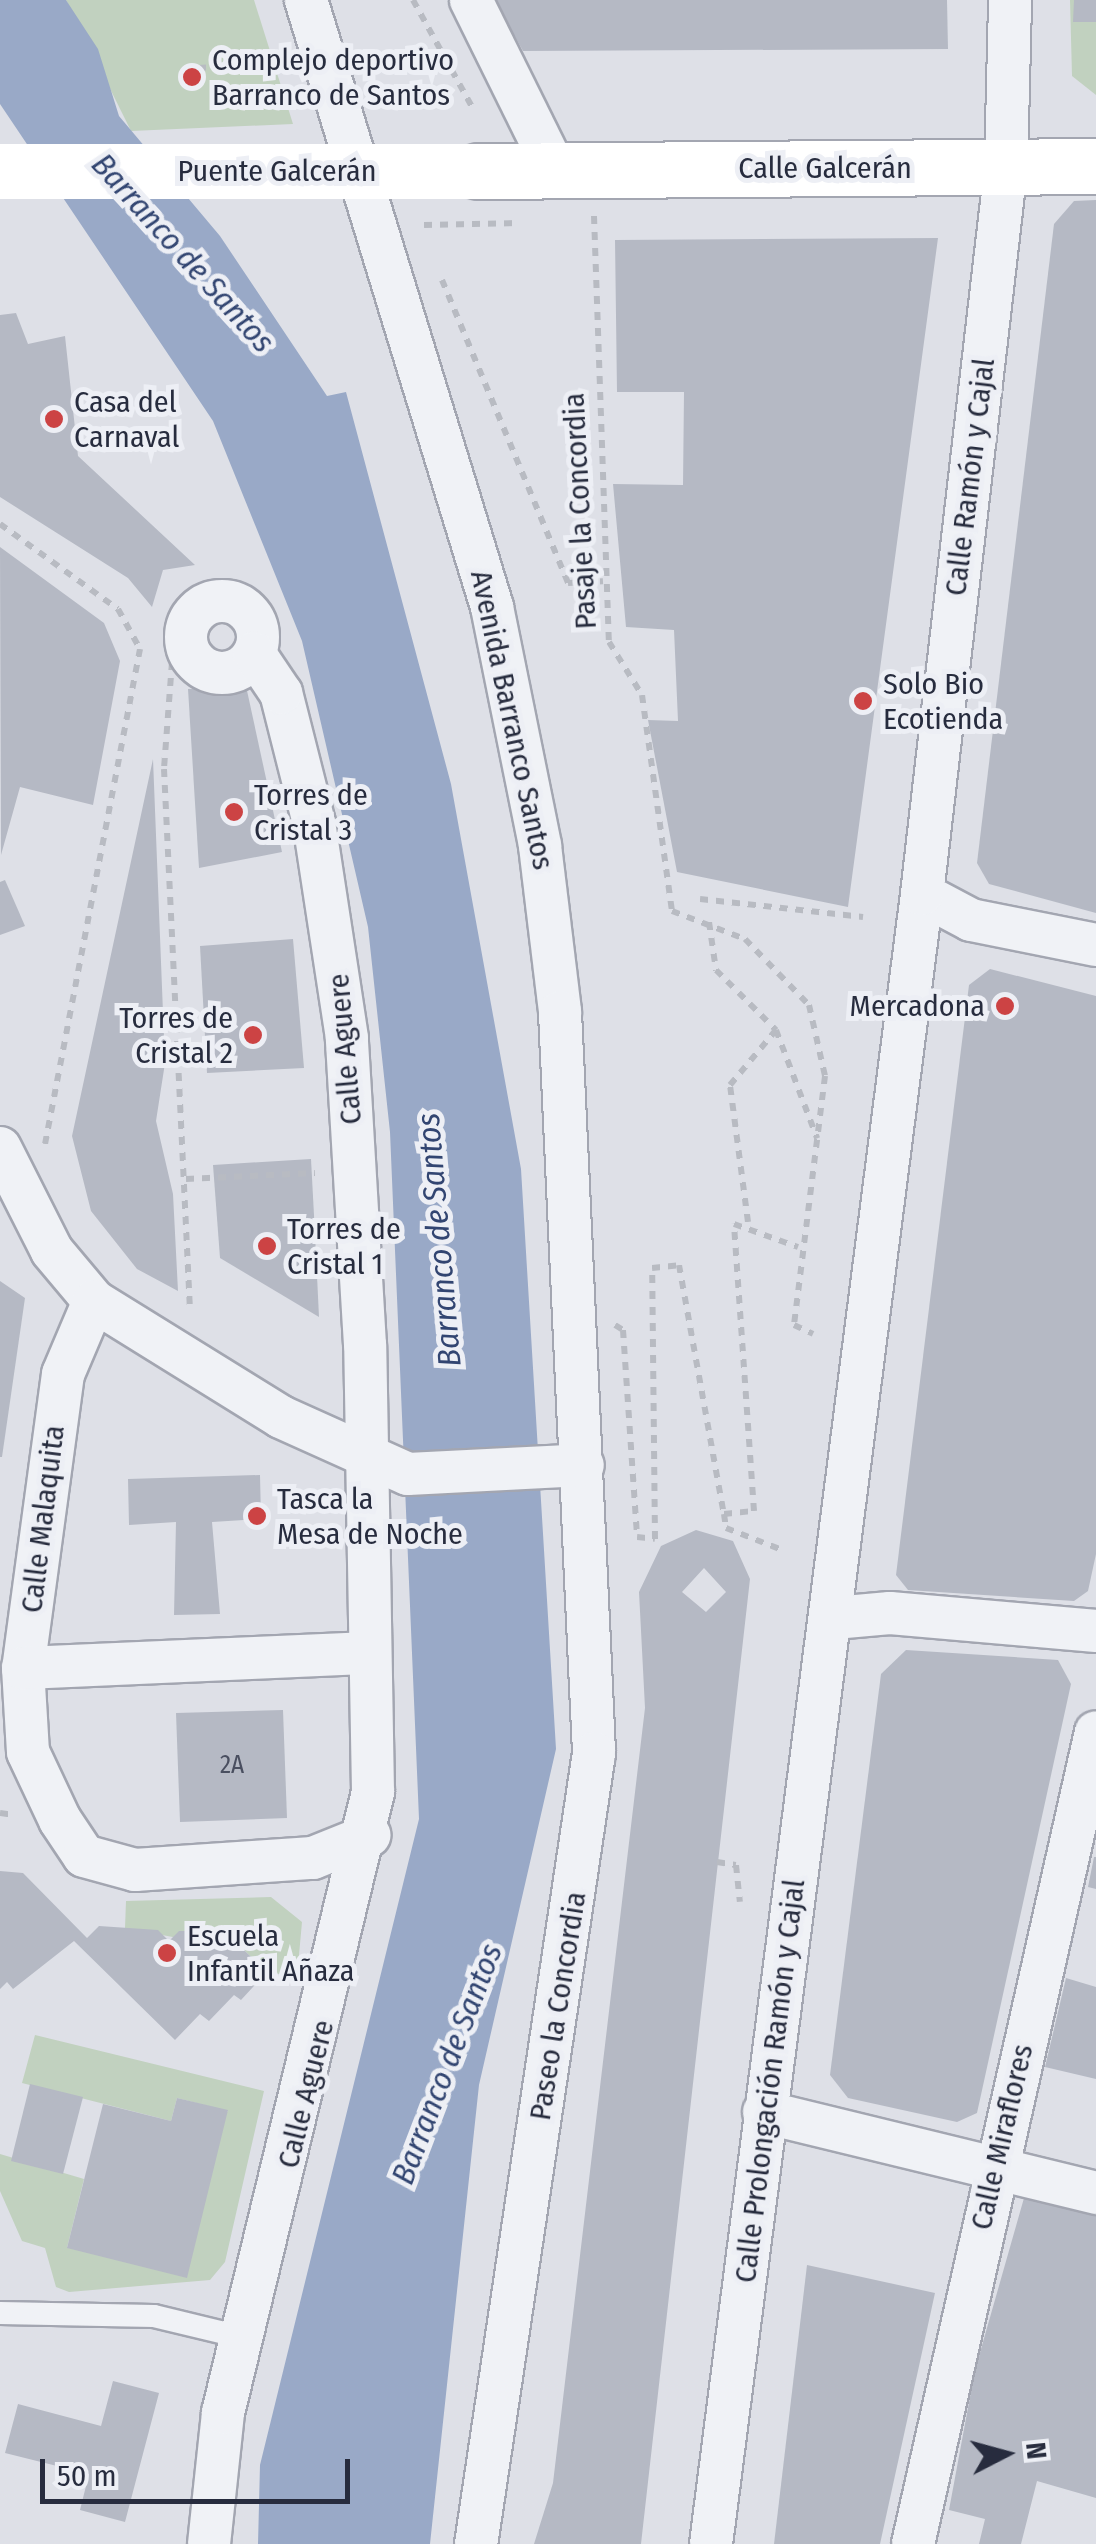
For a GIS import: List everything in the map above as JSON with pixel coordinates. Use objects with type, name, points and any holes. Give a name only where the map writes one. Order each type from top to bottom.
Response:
[{"type":"main road","name":"Calle Galcerán","points":[[555,170],[1096,166]]},
{"type":"main road","name":"Puente Galcerán","points":[[0,171],[555,170]]},
{"type":"street","name":"Avenida Barranco Santos","points":[[306,0],[468,520],[522,744],[560,1012],[583,1466]]},
{"type":"street","points":[[470,0],[555,170]]},
{"type":"street","name":"Calle Ramón y Cajal","points":[[876,1278],[1006,167],[1010,0]]},
{"type":"street","name":"Calle Aguere","points":[[209,2544],[241,2338],[370,1835],[364,1460],[348,1038],[314,822],[282,694],[254,653]]},
{"type":"street","points":[[922,894],[971,920],[1096,945]]},
{"type":"street","points":[[0,1148],[52,1251],[94,1301],[364,1460],[408,1474],[583,1466]]},
{"type":"street","name":"Calle Prolongación Ramón y Cajal","points":[[711,2544],[764,2112],[834,1618],[876,1278]]},
{"type":"street","name":"Calle Malaquita","points":[[94,1301],[63,1374],[23,1668],[28,1752],[84,1856],[135,1870],[313,1858],[370,1835]]},
{"type":"street","name":"Paseo la Concordia","points":[[476,2544],[592,1780],[583,1466]]},
{"type":"street","points":[[834,1618],[890,1614],[1096,1631]]},
{"type":"street","points":[[23,1668],[366,1652]]},
{"type":"street","name":"Calle Miraflores","points":[[914,2544],[995,2167],[1096,1732]]},
{"type":"street","points":[[764,2112],[1096,2194]]},
{"type":"lane","points":[[0,2313],[154,2316],[241,2338]]},
{"type":"path","points":[[198,68],[263,64]]},
{"type":"path","points":[[424,225],[538,222]]},
{"type":"path","points":[[575,222],[594,222]]},
{"type":"path","name":"Pasaje la Concordia","points":[[594,238],[609,642],[642,695],[672,911],[709,922],[776,962],[809,1005],[826,1076],[798,1247],[794,1325],[812,1334]]},
{"type":"path","points":[[442,280],[568,583],[604,582]]},
{"type":"path","points":[[0,524],[118,609],[140,649],[43,1154]]},
{"type":"path","points":[[172,662],[164,769],[190,1316]]},
{"type":"path","points":[[700,899],[863,917]]},
{"type":"path","points":[[709,922],[716,970],[776,1030],[806,1128],[818,1138]]},
{"type":"path","points":[[748,1222],[730,1086],[776,1030]]},
{"type":"path","points":[[186,1179],[325,1172]]},
{"type":"path","points":[[724,1514],[754,1511],[734,1224],[748,1222],[798,1247]]},
{"type":"path","points":[[605,1319],[624,1330],[637,1537],[655,1539],[652,1268],[680,1266],[726,1528],[782,1550]]},
{"type":"path","points":[[717,1862],[736,1865],[740,1902]]},
{"type":"green space","name":"Complejo deportivo Barranco de Santos","points":[[66,0],[254,0],[293,124],[131,131]]},
{"type":"green space","points":[[1070,0],[1096,0],[1096,95],[1072,76]]},
{"type":"green space","points":[[271,1897],[302,1922],[297,1977],[267,1972],[227,1934],[215,1945],[125,1928],[126,1901]]},
{"type":"green space","points":[[35,2035],[264,2091],[225,2262],[210,2280],[69,2292],[56,2287],[45,2248],[22,2241],[0,2191],[0,2154],[84,2179],[67,2248],[228,2111],[177,2098],[171,2121],[22,2083]]},
{"type":"water","name":"Barranco de Santos","points":[[0,0],[66,0],[98,49],[119,116],[220,236],[327,396],[346,392],[451,784],[521,1169],[556,1749],[479,2085],[430,2544],[258,2544],[260,2465],[419,1819],[390,1132],[368,927],[302,641],[213,421],[0,104]]},
{"type":"building","points":[[495,0],[947,0],[948,49],[523,51]]},
{"type":"building","points":[[1074,0],[1096,0],[1096,22],[1073,22]]},
{"type":"building","points":[[1096,200],[1096,913],[989,884],[977,863],[1054,224],[1074,201]]},
{"type":"building","points":[[938,238],[848,907],[677,872],[648,720],[678,721],[674,630],[626,627],[613,484],[683,485],[684,392],[617,392],[615,240]]},
{"type":"building","points":[[16,313],[28,344],[65,336],[78,456],[195,565],[163,570],[152,607],[128,578],[0,497],[0,315]]},
{"type":"building","points":[[0,547],[104,623],[120,661],[93,805],[20,787],[1,855]]},
{"type":"building","name":"Torres de Cristal 3","points":[[246,686],[282,852],[199,868],[188,689]]},
{"type":"building","points":[[153,759],[165,1063],[156,1121],[173,1194],[178,1291],[137,1269],[91,1211],[72,1136]]},
{"type":"building","points":[[5,880],[25,926],[0,935],[0,882]]},
{"type":"building","name":"Torres de Cristal 2","points":[[293,939],[304,1068],[207,1073],[200,946]]},
{"type":"building","points":[[990,969],[1096,996],[1096,1554],[1088,1591],[1074,1601],[908,1590],[896,1575],[969,985]]},
{"type":"building","name":"Torres de Cristal 1","points":[[311,1159],[319,1317],[220,1258],[213,1165]]},
{"type":"building","points":[[0,1281],[25,1298],[2,1457],[0,1457]]},
{"type":"building","points":[[260,1475],[261,1519],[212,1522],[220,1614],[174,1615],[176,1522],[129,1525],[128,1479]]},
{"type":"building","points":[[696,1530],[733,1541],[750,1579],[641,2544],[534,2544],[553,2483],[645,1708],[639,1592],[661,1546]],"holes":[[[704,1568],[726,1592],[706,1612],[682,1592]]]},
{"type":"building","points":[[906,1650],[1058,1660],[1071,1684],[977,2113],[957,2122],[848,2098],[830,2075],[881,1674]]},
{"type":"building","points":[[283,1710],[287,1818],[180,1822],[176,1713]]},
{"type":"building","points":[[1096,1857],[1096,1889],[1088,1887]]},
{"type":"building","name":"Escuela Infantil Añaza","points":[[0,1871],[23,1873],[87,1938],[99,1926],[158,1930],[169,1941],[179,1931],[203,1931],[215,1945],[227,1934],[267,1972],[241,2000],[234,1995],[209,2021],[200,2014],[175,2040],[74,1941],[13,1989],[7,1982],[0,1989]]},
{"type":"building","points":[[1066,1978],[1096,1987],[1096,2079],[1045,2067]]},
{"type":"building","points":[[30,2084],[83,2097],[63,2174],[11,2161]]},
{"type":"building","points":[[177,2098],[228,2110],[187,2278],[67,2248],[103,2104],[171,2121]]},
{"type":"building","points":[[1024,2198],[1096,2214],[1096,2498],[1037,2481],[1021,2544],[979,2544],[985,2519],[949,2510],[975,2370]]},
{"type":"building","points":[[807,2265],[935,2293],[880,2544],[774,2544]]},
{"type":"building","points":[[113,2381],[159,2393],[125,2522],[80,2510],[89,2474],[5,2453],[18,2404],[101,2426]]},
{"type":"place","name":"Complejo deportivo Barranco de Santos","points":[[192,77]]},
{"type":"place","name":"Casa del Carnaval","points":[[54,419]]},
{"type":"place","name":"Solo Bio Ecotienda","points":[[863,701]]},
{"type":"place","name":"Torres de Cristal 3","points":[[234,812]]},
{"type":"place","name":"Mercadona","points":[[1005,1006]]},
{"type":"place","name":"Torres de Cristal 2","points":[[253,1035]]},
{"type":"place","name":"Torres de Cristal 1","points":[[267,1246]]},
{"type":"place","name":"Tasca la Mesa de Noche","points":[[257,1516]]},
{"type":"place","name":"Escuela Infantil Añaza","points":[[167,1953]]}]
